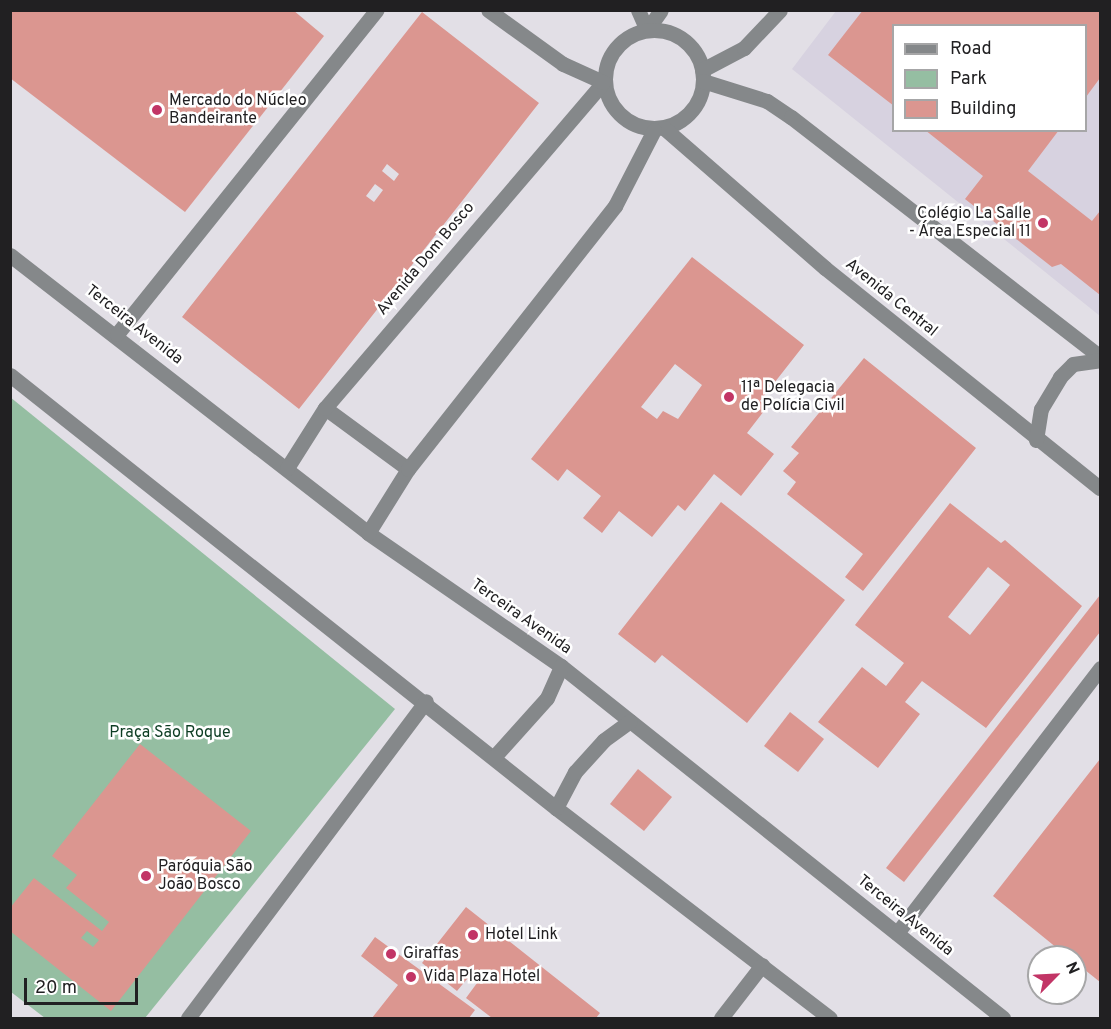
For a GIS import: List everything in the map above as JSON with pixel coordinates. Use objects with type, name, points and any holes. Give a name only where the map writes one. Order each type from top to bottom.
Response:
[{"type":"street","points":[[117,334],[377,10]]},
{"type":"street","points":[[488,10],[563,64],[603,82]]},
{"type":"street","points":[[638,10],[647,30]]},
{"type":"street","points":[[647,30],[662,10]]},
{"type":"street","points":[[368,533],[408,469],[615,206],[659,129],[691,111],[703,76],[744,48],[780,10]]},
{"type":"street","points":[[659,129],[635,126],[619,116],[603,82],[608,57],[624,39],[647,30],[672,33],[686,42],[703,76],[767,101],[791,117],[1101,358]]},
{"type":"street","name":"Avenida Dom Bosco","points":[[287,468],[325,408],[603,82]]},
{"type":"street","name":"Avenida Central","points":[[659,129],[1036,440],[1101,488]]},
{"type":"street","name":"Terceira Avenida","points":[[10,255],[117,334],[368,533],[561,666],[1003,1018]]},
{"type":"street","points":[[1036,440],[1041,409],[1060,377],[1073,364],[1101,358]]},
{"type":"street","points":[[10,375],[426,701],[556,808],[830,1018]]},
{"type":"street","points":[[325,408],[408,469]]},
{"type":"street","points":[[494,757],[548,698],[561,666]]},
{"type":"street","points":[[897,933],[1101,668]]},
{"type":"street","points":[[188,1018],[426,701]]},
{"type":"street","points":[[556,808],[575,772],[604,740],[630,721]]},
{"type":"street","points":[[721,1018],[762,965]]},
{"type":"shaded area","name":"Colégio La Salle - Área Especial 11","points":[[836,11],[1100,11],[1100,316],[792,69]]},
{"type":"green space","name":"Praça São Roque","points":[[10,397],[395,709],[145,1018],[45,1018],[11,992]]},
{"type":"building","name":"Mercado do Núcleo Bandeirante","points":[[10,10],[293,10],[324,36],[185,212],[10,78]]},
{"type":"building","points":[[863,10],[1100,10],[1100,78],[1087,96],[1087,24],[892,24],[892,104],[828,55]]},
{"type":"building","points":[[422,12],[539,103],[299,409],[182,317]],"holes":[[[387,164],[399,174],[394,181],[382,171]],[[375,184],[383,190],[374,202],[366,196]]]},
{"type":"building","points":[[928,132],[1057,132],[1028,171],[1092,221],[1100,211],[1100,295],[1061,264],[1052,267],[965,199],[983,176]]},
{"type":"building","name":"11ª Delegacia de Polícia Civil","points":[[692,257],[804,345],[760,401],[767,407],[747,433],[774,454],[741,496],[714,474],[685,511],[678,505],[652,537],[619,511],[602,533],[583,518],[601,496],[567,469],[558,481],[531,459]],"holes":[[[675,364],[702,385],[678,419],[663,411],[657,419],[641,407]]]},
{"type":"building","points":[[864,358],[976,448],[863,591],[845,577],[863,554],[787,494],[796,482],[783,471],[799,453],[791,447]]},
{"type":"building","points":[[721,502],[845,600],[747,723],[662,655],[655,663],[618,634]]},
{"type":"building","points":[[950,503],[1001,543],[1005,540],[1082,606],[986,728],[922,681],[905,702],[920,714],[878,768],[818,722],[862,667],[886,686],[904,663],[855,625]],"holes":[[[988,567],[1010,585],[970,635],[948,617]]]},
{"type":"building","points":[[1100,595],[1100,632],[904,882],[886,868]]},
{"type":"building","points":[[790,712],[824,739],[798,772],[764,746]]},
{"type":"building","name":"Paróquia São João Bosco","points":[[140,744],[251,831],[111,1011],[10,931],[10,908],[34,878],[102,931],[109,922],[66,888],[77,875],[52,856]],"holes":[[[87,931],[99,940],[93,947],[81,938]]]},
{"type":"building","points":[[1100,759],[1100,982],[1087,972],[1087,945],[1053,945],[993,896]]},
{"type":"building","points":[[638,769],[672,797],[644,831],[610,804]]},
{"type":"building","name":"Hotel Link","points":[[466,907],[600,1013],[596,1018],[492,1018],[466,998],[480,979],[472,973],[457,991],[422,963]]},
{"type":"building","name":"Vida Plaza Hotel","points":[[375,937],[475,1010],[469,1018],[372,1018],[398,985],[361,956]]},
{"type":"place","name":"Mercado do Núcleo Bandeirante","points":[[157,110]]},
{"type":"place","name":"Colégio La Salle - Área Especial 11","points":[[1043,223]]},
{"type":"place","name":"11ª Delegacia de Polícia Civil","points":[[729,397]]},
{"type":"place","name":"Paróquia São João Bosco","points":[[146,876]]},
{"type":"place","name":"Hotel Link","points":[[473,935]]},
{"type":"place","name":"Giraffas","points":[[391,954]]},
{"type":"place","name":"Vida Plaza Hotel","points":[[411,977]]}]
